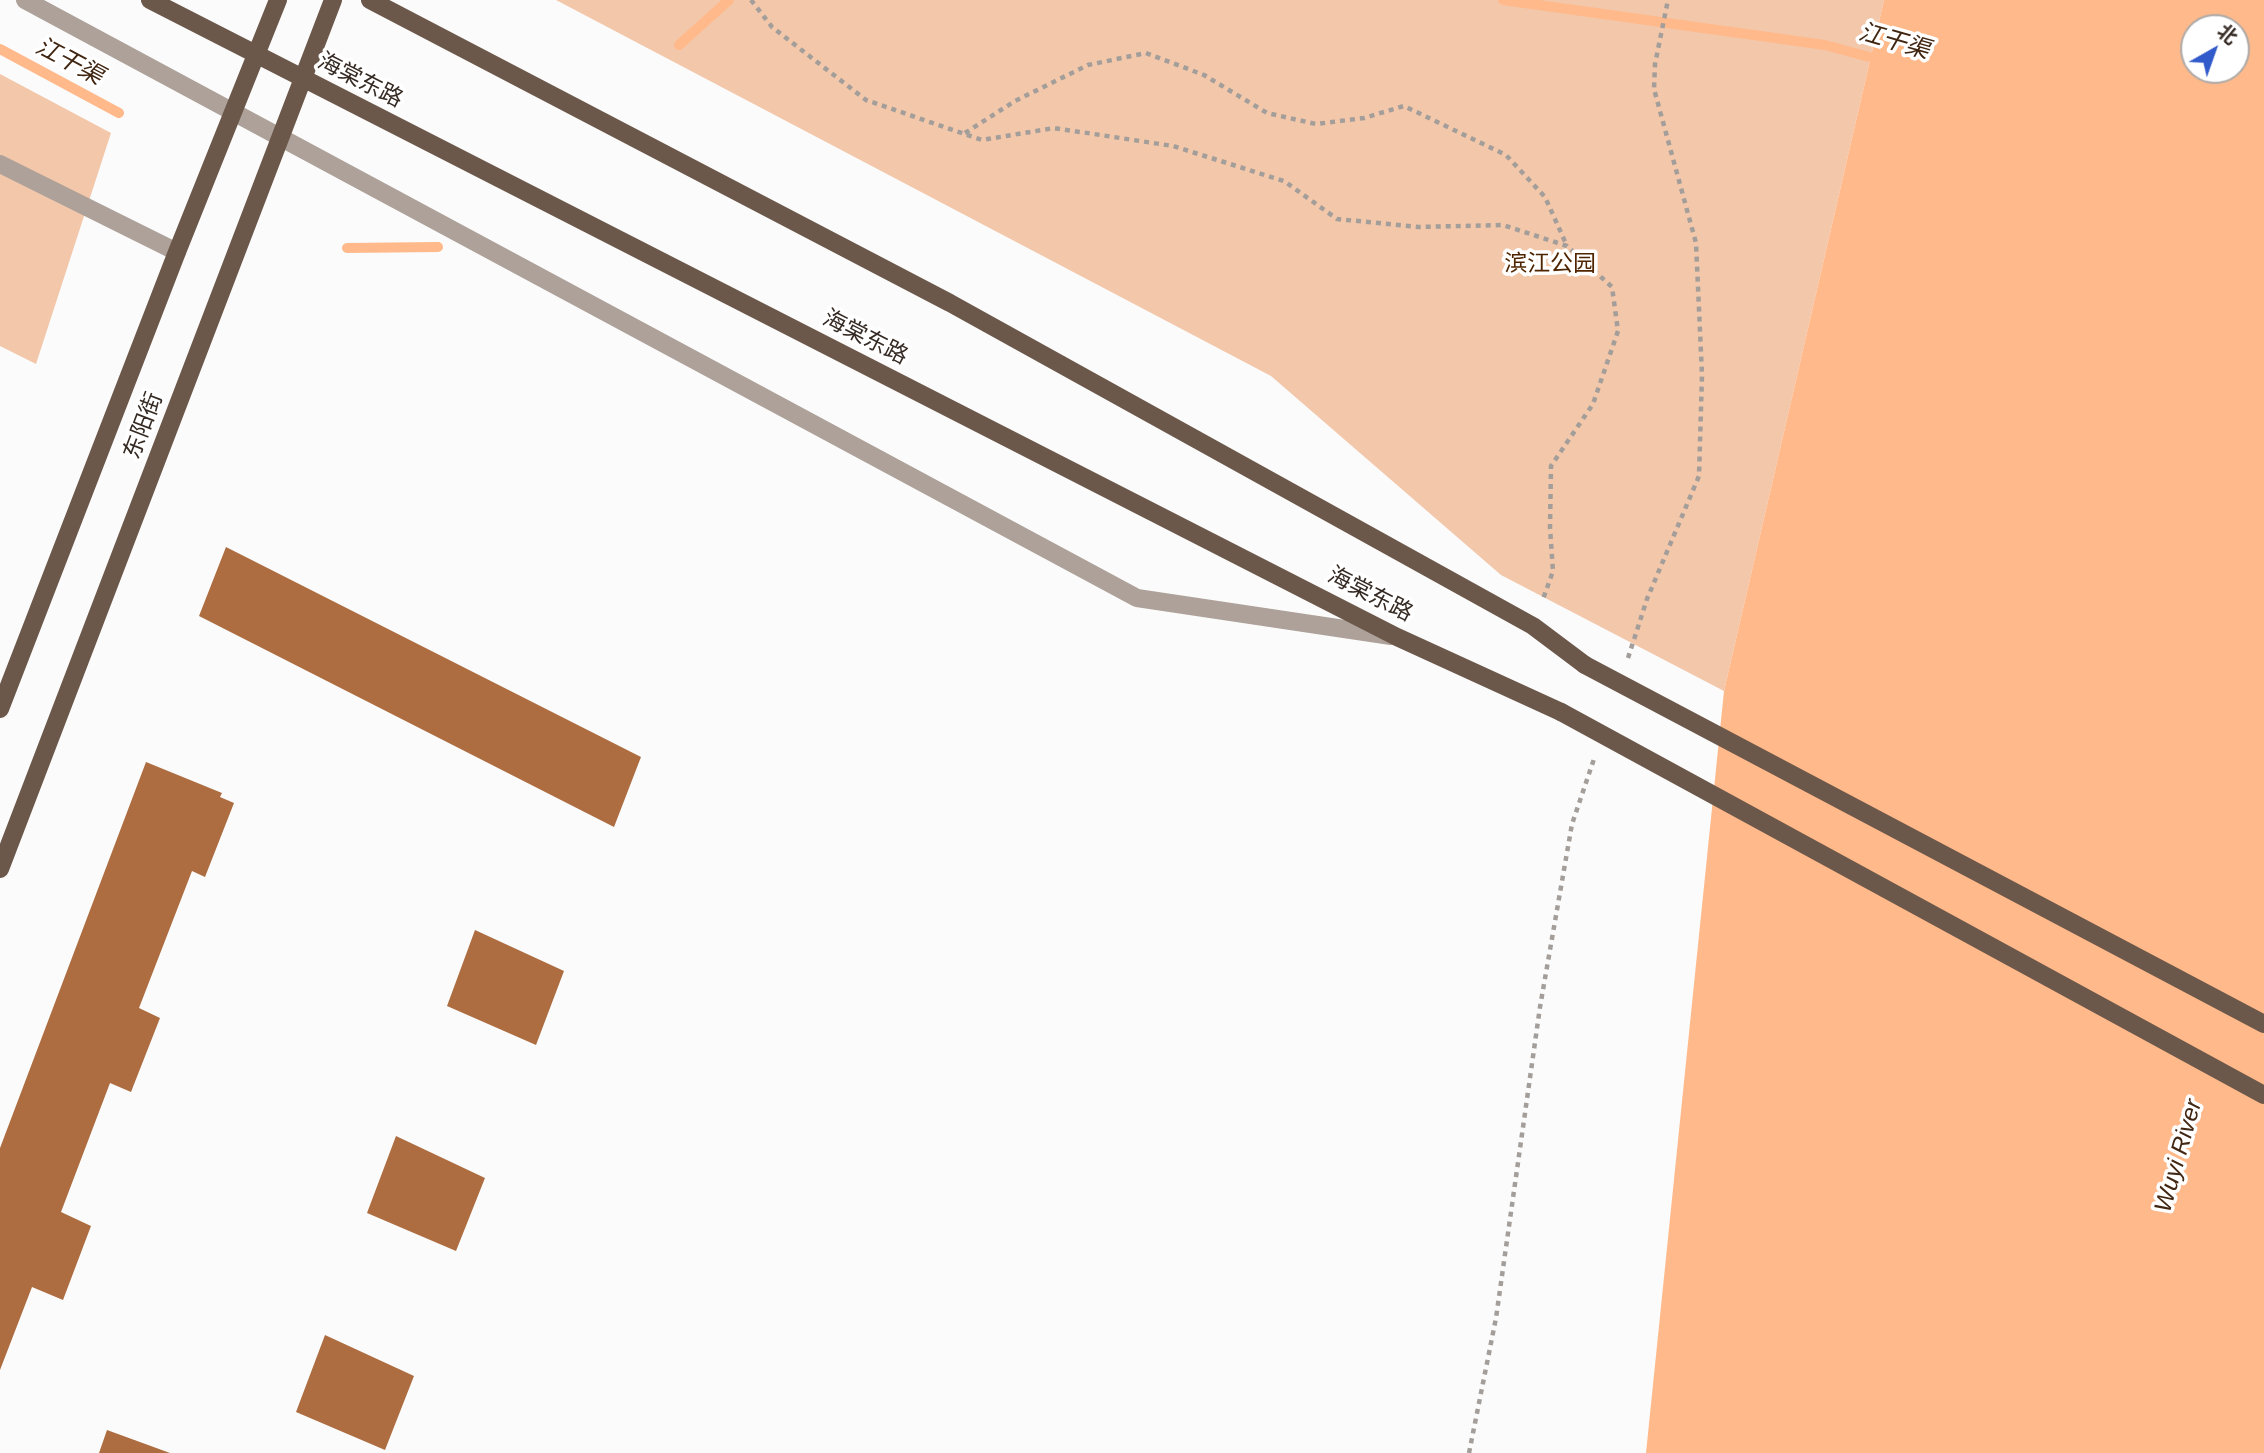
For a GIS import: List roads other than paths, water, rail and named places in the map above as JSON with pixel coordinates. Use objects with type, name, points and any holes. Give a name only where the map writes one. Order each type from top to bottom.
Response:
[{"type":"main road","name":"海棠东路","points":[[150,0],[1397,637],[1562,712],[2264,1095]]},
{"type":"main road","name":"东阳街","points":[[0,709],[278,0]]},
{"type":"main road","name":"东阳街","points":[[0,869],[333,0]]},
{"type":"main road","points":[[370,0],[950,303],[1533,625],[1584,665],[2264,1024]]},
{"type":"lane","points":[[25,0],[1137,597],[1397,637]]},
{"type":"lane","points":[[0,164],[177,252]]},
{"type":"water","name":"Wuyi River","points":[[1884,0],[2264,0],[2264,1453],[1646,1453],[1724,691]]},
{"type":"waterway","name":"江干渠","points":[[679,45],[729,0]]},
{"type":"waterway","name":"江干渠","points":[[1503,0],[1825,45],[1884,61]]},
{"type":"waterway","name":"江干渠","points":[[0,49],[119,113]]},
{"type":"waterway","points":[[347,248],[438,247]]},
{"type":"park label","name":"滨江公园","points":[[1550,265]]}]
